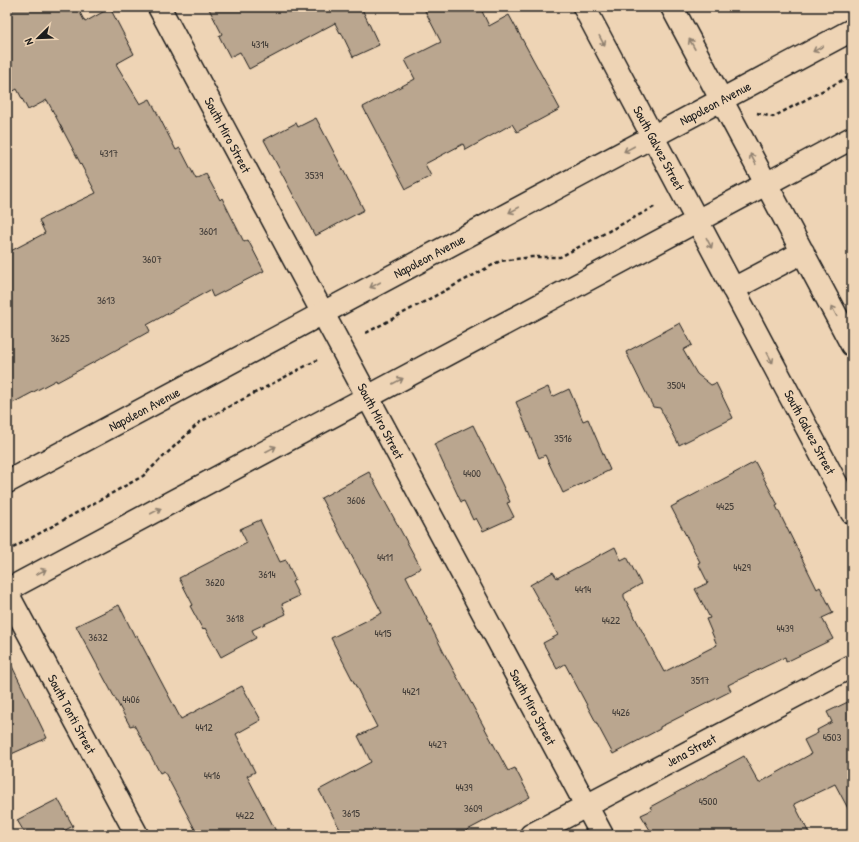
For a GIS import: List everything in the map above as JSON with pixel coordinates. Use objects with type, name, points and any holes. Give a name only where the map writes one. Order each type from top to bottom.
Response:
[{"type":"street","name":"South Miro Street","points":[[159,7],[602,835]]},
{"type":"street","name":"South Galvez Street","points":[[584,7],[852,513]]},
{"type":"street","points":[[672,7],[852,345]]},
{"type":"street","name":"Napoleon Avenue","points":[[7,482],[852,30]]},
{"type":"street","points":[[7,592],[852,138]]},
{"type":"street","points":[[734,288],[803,252]]},
{"type":"street","name":"South Tonti Street","points":[[7,592],[136,835]]},
{"type":"street","name":"Jena Street","points":[[531,835],[852,666]]},
{"type":"path","points":[[754,112],[773,117],[852,75]]},
{"type":"path","points":[[366,333],[500,261],[532,257],[560,257],[656,206]]},
{"type":"path","points":[[14,548],[143,476],[200,422],[317,360]]},
{"type":"building","points":[[7,7],[77,7],[85,22],[110,8],[134,54],[116,64],[140,104],[150,99],[176,150],[180,148],[196,179],[206,174],[220,200],[222,198],[244,242],[248,240],[264,271],[213,297],[210,290],[147,325],[150,331],[57,382],[56,380],[7,406],[7,253],[45,233],[39,220],[96,193],[47,100],[28,110],[17,89],[7,95]]},
{"type":"building","points":[[208,7],[365,7],[362,9],[379,45],[353,57],[335,23],[249,69],[240,52],[230,57],[219,36],[222,34]]},
{"type":"building","points":[[423,7],[480,7],[489,26],[509,15],[560,109],[517,132],[512,124],[466,150],[463,144],[425,164],[431,176],[406,189],[363,107],[415,79],[405,60],[441,42]]},
{"type":"building","points":[[316,118],[364,210],[315,236],[264,140],[296,123],[298,127]]},
{"type":"building","points":[[680,323],[692,345],[683,350],[697,374],[711,385],[716,383],[733,418],[679,445],[660,408],[653,407],[626,352]]},
{"type":"building","points":[[548,387],[552,397],[569,389],[583,421],[588,419],[610,470],[563,493],[545,455],[539,458],[516,402]]},
{"type":"building","points":[[473,425],[502,484],[510,502],[507,503],[514,517],[483,531],[476,518],[473,520],[464,501],[461,502],[434,444]]},
{"type":"building","points":[[755,462],[778,505],[776,506],[817,589],[820,587],[833,613],[822,618],[833,639],[786,662],[785,657],[728,685],[731,691],[660,727],[660,729],[613,754],[565,664],[557,669],[543,643],[558,635],[530,585],[553,572],[557,578],[615,547],[621,560],[627,557],[641,584],[624,594],[624,597],[664,672],[717,645],[706,619],[710,618],[695,589],[708,583],[698,563],[700,562],[671,507]]},
{"type":"building","points":[[369,472],[421,568],[406,576],[443,651],[508,771],[515,768],[530,797],[458,835],[343,835],[319,790],[371,762],[358,736],[377,727],[331,638],[382,613],[321,498]]},
{"type":"building","points":[[260,520],[280,562],[286,560],[295,580],[292,582],[299,596],[282,604],[286,614],[252,630],[256,638],[221,657],[205,628],[203,630],[190,606],[193,605],[179,578],[247,543],[240,529]]},
{"type":"building","points":[[119,605],[135,637],[137,636],[181,719],[242,686],[261,720],[236,734],[255,772],[247,776],[278,835],[198,835],[164,771],[160,773],[134,725],[130,726],[76,626]]},
{"type":"building","points":[[7,656],[47,738],[7,756]]},
{"type":"building","points":[[852,700],[852,816],[835,784],[794,804],[810,835],[653,835],[641,815],[652,810],[650,807],[744,756],[759,783],[811,754],[804,740],[818,733],[817,730],[832,722],[827,712]]},
{"type":"building","points":[[58,799],[73,826],[56,835],[26,835],[17,820]]}]
